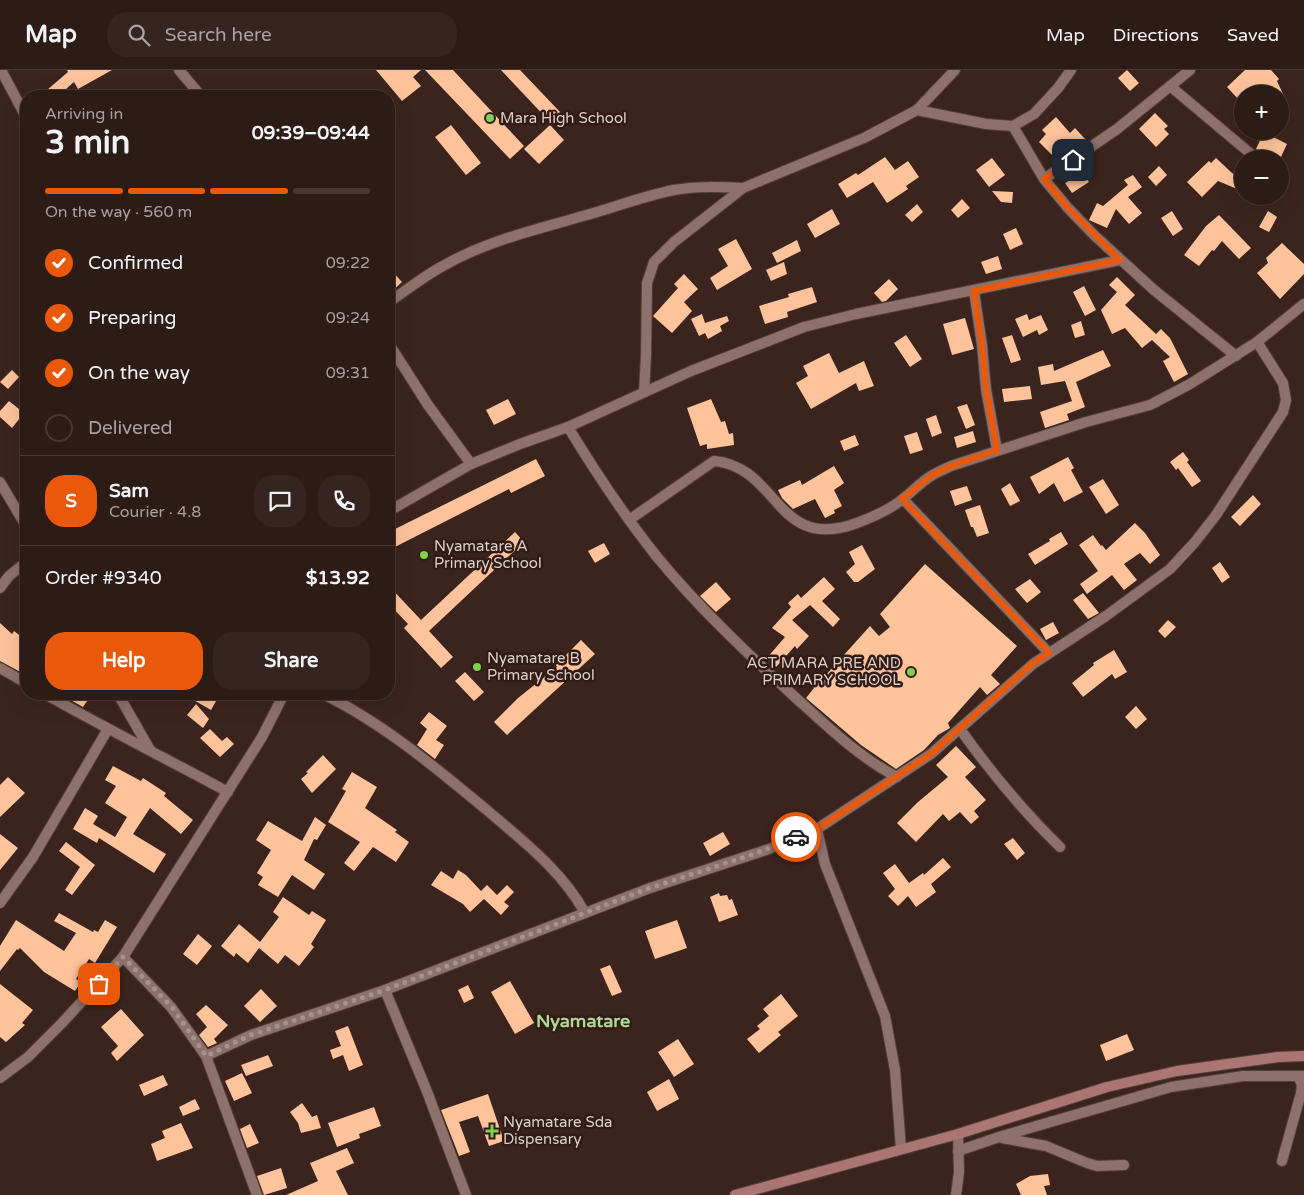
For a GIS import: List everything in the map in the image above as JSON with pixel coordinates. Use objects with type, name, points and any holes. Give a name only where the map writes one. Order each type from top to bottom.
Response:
[{"type":"main road","points":[[735,1195],[958,1134],[1107,1087],[1177,1071],[1278,1057],[1304,1056]]},
{"type":"street","points":[[1,70],[20,106]]},
{"type":"street","points":[[179,70],[196,90]]},
{"type":"street","points":[[644,392],[647,283],[654,262],[686,232],[743,188],[864,138],[917,110],[955,70]]},
{"type":"street","points":[[917,110],[986,124],[1013,126],[1034,114],[1058,88],[1071,70]]},
{"type":"street","points":[[1044,179],[1117,129],[1190,70]]},
{"type":"street","points":[[1170,86],[1246,150]]},
{"type":"street","points":[[1013,126],[1044,179],[1068,208],[1120,260],[1236,356]]},
{"type":"street","points":[[395,298],[443,266],[474,251],[531,231],[635,200],[676,190],[706,187],[743,188]]},
{"type":"street","points":[[395,508],[471,464],[568,427],[691,371],[804,327],[856,314],[1120,260]]},
{"type":"street","points":[[974,291],[980,327],[986,389],[997,450]]},
{"type":"street","points":[[629,520],[714,461],[728,462],[754,478],[788,514],[802,525],[817,529],[833,530],[857,523],[882,512],[931,476],[951,466],[1086,422],[1150,406],[1258,342],[1304,304]]},
{"type":"street","points":[[206,1056],[251,1035],[385,990],[650,888],[769,849],[817,829],[931,754],[1032,664],[1106,616],[1170,569],[1195,542],[1216,515],[1283,412],[1286,400],[1283,383],[1258,342]]},
{"type":"street","points":[[395,353],[428,405],[471,464]]},
{"type":"street","points":[[568,427],[594,470],[629,520],[659,559],[698,602],[781,684],[850,746],[879,768],[897,777]]},
{"type":"street","points":[[0,482],[20,516]]},
{"type":"street","points":[[902,499],[1049,653]]},
{"type":"street","points":[[0,588],[9,576],[20,567]]},
{"type":"street","points":[[0,668],[20,680]]},
{"type":"street","points":[[56,700],[228,792]]},
{"type":"street","points":[[121,700],[150,750]]},
{"type":"street","points":[[0,1078],[28,1057],[123,957],[262,737],[281,700]]},
{"type":"street","points":[[333,700],[375,724],[423,758],[466,793],[541,858],[577,899],[585,913]]},
{"type":"street","points":[[960,728],[1014,800],[1060,847]]},
{"type":"street","points":[[0,903],[33,857],[108,729]]},
{"type":"street","points":[[817,829],[825,864],[886,1016],[895,1070],[901,1150]]},
{"type":"street","points":[[123,957],[172,1007],[206,1056],[256,1195]]},
{"type":"street","points":[[385,990],[426,1089],[466,1195]]},
{"type":"street","points":[[958,1150],[1171,1087],[1243,1076],[1301,1076],[1301,1093],[1282,1161]]},
{"type":"street","points":[[956,1195],[958,1134]]},
{"type":"street","points":[[999,1137],[1046,1146],[1069,1154],[1075,1159],[1098,1166],[1124,1165]]},
{"type":"building","points":[[67,70],[112,70],[78,89],[74,82],[65,90],[47,90],[68,72]]},
{"type":"building","points":[[376,70],[421,70],[413,77],[421,86],[402,101],[395,90],[393,90]]},
{"type":"building","points":[[425,70],[453,70],[524,146],[510,159]]},
{"type":"building","points":[[501,70],[520,70],[560,112],[550,122]]},
{"type":"building","points":[[1127,70],[1139,83],[1130,91],[1118,78]]},
{"type":"building","points":[[1245,70],[1271,70],[1279,79],[1277,81],[1279,85],[1234,85],[1234,95],[1227,87]]},
{"type":"building","points":[[1155,113],[1168,126],[1164,129],[1169,134],[1156,147],[1139,129]]},
{"type":"building","points":[[1056,117],[1070,133],[1075,128],[1086,140],[1058,161],[1039,142],[1046,134],[1042,130]]},
{"type":"building","points":[[451,125],[481,163],[466,175],[435,137]]},
{"type":"building","points":[[550,125],[564,140],[539,164],[524,149]]},
{"type":"building","points":[[1260,140],[1279,140],[1287,144],[1284,150],[1256,149]]},
{"type":"building","points":[[885,157],[895,170],[908,161],[919,177],[906,186],[908,189],[887,203],[873,182],[847,198],[838,184],[856,173],[858,175]]},
{"type":"building","points":[[992,158],[1005,175],[989,187],[976,170]]},
{"type":"building","points":[[1216,158],[1234,174],[1234,188],[1218,181],[1202,197],[1187,182],[1209,161],[1211,163]]},
{"type":"building","points":[[1159,166],[1167,175],[1156,186],[1148,177]]},
{"type":"building","points":[[1083,173],[1089,182],[1072,193],[1065,183]]},
{"type":"building","points":[[1133,175],[1142,187],[1128,197],[1142,213],[1129,224],[1116,209],[1107,228],[1089,220],[1097,203],[1103,206],[1128,185],[1124,180]]},
{"type":"building","points":[[992,191],[1013,192],[1012,203],[1001,202]]},
{"type":"building","points":[[962,199],[970,208],[958,218],[951,210]]},
{"type":"building","points":[[917,204],[923,212],[912,222],[905,215]]},
{"type":"building","points":[[832,209],[840,224],[815,238],[807,224]]},
{"type":"building","points":[[1172,211],[1183,229],[1173,236],[1161,218]]},
{"type":"building","points":[[1268,211],[1277,217],[1269,232],[1259,227]]},
{"type":"building","points":[[1219,215],[1251,248],[1239,259],[1222,241],[1199,266],[1184,255],[1206,226]]},
{"type":"building","points":[[1016,228],[1023,244],[1010,250],[1003,234]]},
{"type":"building","points":[[736,239],[752,269],[717,290],[710,278],[728,266],[718,249]]},
{"type":"building","points":[[797,240],[801,251],[777,263],[772,253]]},
{"type":"building","points":[[1282,243],[1304,264],[1304,274],[1280,299],[1257,273],[1268,263],[1266,258]]},
{"type":"building","points":[[998,256],[1002,269],[986,274],[981,262]]},
{"type":"building","points":[[784,262],[787,274],[771,281],[766,270]]},
{"type":"building","points":[[395,274],[402,282],[395,288]]},
{"type":"building","points":[[684,274],[698,289],[684,302],[692,311],[672,333],[653,316],[678,288],[674,284]]},
{"type":"building","points":[[1117,277],[1135,295],[1125,305],[1156,334],[1161,329],[1170,338],[1188,374],[1174,382],[1163,361],[1170,357],[1152,340],[1142,348],[1125,328],[1112,334],[1101,310],[1117,292],[1109,285]]},
{"type":"building","points":[[889,279],[898,289],[886,301],[882,302],[874,293]]},
{"type":"building","points":[[1084,286],[1096,310],[1085,316],[1073,292]]},
{"type":"building","points":[[812,287],[817,302],[787,312],[788,317],[765,324],[759,306],[789,297],[788,294]]},
{"type":"building","points":[[702,314],[705,323],[727,316],[729,321],[720,326],[722,331],[708,339],[705,333],[699,336],[691,319]]},
{"type":"building","points":[[1027,314],[1029,320],[1041,315],[1048,330],[1039,335],[1037,330],[1023,337],[1015,319]]},
{"type":"building","points":[[965,318],[974,349],[952,355],[943,324]]},
{"type":"building","points":[[1081,321],[1085,335],[1075,338],[1071,325]]},
{"type":"building","points":[[906,335],[922,359],[910,367],[894,343]]},
{"type":"building","points":[[1012,335],[1021,360],[1011,363],[1002,338]]},
{"type":"building","points":[[1103,350],[1111,366],[1076,382],[1085,407],[1067,414],[1069,420],[1045,428],[1040,412],[1072,401],[1065,381],[1041,385],[1038,367],[1053,364],[1054,371]]},
{"type":"building","points":[[829,353],[839,373],[864,361],[874,386],[859,391],[856,383],[811,409],[796,383],[808,376],[803,366]]},
{"type":"building","points":[[12,370],[19,377],[8,389],[0,382]]},
{"type":"building","points":[[1030,386],[1032,399],[1004,402],[1002,389]]},
{"type":"building","points":[[508,399],[516,414],[494,425],[486,410]]},
{"type":"building","points":[[711,399],[721,422],[725,421],[729,434],[733,433],[734,445],[707,449],[707,444],[700,446],[687,408]]},
{"type":"building","points":[[9,401],[20,410],[20,418],[12,428],[0,417],[0,411]]},
{"type":"building","points":[[967,404],[975,425],[966,429],[957,407]]},
{"type":"building","points":[[936,415],[942,433],[932,437],[926,419]]},
{"type":"building","points":[[973,431],[976,442],[957,448],[954,437]]},
{"type":"building","points":[[917,432],[923,450],[910,454],[904,436]]},
{"type":"building","points":[[855,435],[859,445],[844,451],[840,441]]},
{"type":"building","points":[[1183,452],[1189,460],[1187,462],[1201,481],[1192,487],[1178,468],[1176,470],[1170,462]]},
{"type":"building","points":[[1068,457],[1074,468],[1071,470],[1083,492],[1064,502],[1054,483],[1039,494],[1030,477]]},
{"type":"building","points":[[536,459],[545,476],[511,493],[509,489],[395,547],[395,529]]},
{"type":"building","points":[[834,466],[844,483],[834,490],[842,506],[834,510],[835,513],[825,518],[815,499],[793,509],[782,498],[778,490],[800,480],[802,485]]},
{"type":"building","points":[[1103,479],[1119,505],[1106,514],[1089,487]]},
{"type":"building","points":[[1010,483],[1020,501],[1010,506],[1001,489]]},
{"type":"building","points":[[967,486],[972,500],[955,506],[950,491]]},
{"type":"building","points":[[1253,495],[1261,504],[1240,526],[1231,517]]},
{"type":"building","points":[[980,505],[989,533],[977,537],[965,510]]},
{"type":"building","points":[[1135,523],[1145,533],[1160,555],[1150,564],[1140,553],[1124,564],[1137,580],[1124,590],[1112,575],[1087,594],[1080,584],[1098,571],[1079,545],[1093,535],[1106,550]]},
{"type":"building","points":[[515,532],[524,542],[429,631],[453,657],[441,668],[404,628],[408,624],[395,610],[395,592],[421,620]]},
{"type":"building","points":[[1061,532],[1068,544],[1035,565],[1028,554]]},
{"type":"building","points":[[604,543],[610,554],[595,563],[588,551]]},
{"type":"building","points":[[862,545],[875,569],[858,582],[854,582],[846,572],[855,564],[849,552]]},
{"type":"building","points":[[1220,562],[1230,577],[1222,583],[1212,568]]},
{"type":"building","name":"ACT MARA PRE AND PRIMARY SCHOOL","points":[[925,564],[1017,646],[991,675],[1000,684],[987,695],[980,687],[948,723],[950,728],[938,735],[924,750],[896,769],[861,745],[806,698],[814,688],[809,682],[822,672],[825,676],[870,626],[879,636],[890,627],[880,614]]},
{"type":"building","points":[[824,577],[835,589],[822,601],[840,619],[833,627],[810,605],[792,620],[809,636],[797,649],[795,646],[776,667],[766,659],[785,637],[772,628],[791,607],[788,603],[798,594],[801,598]]},
{"type":"building","points":[[1030,579],[1041,592],[1027,603],[1015,589]]},
{"type":"building","points":[[716,582],[731,599],[716,612],[700,596]]},
{"type":"building","points":[[1083,593],[1099,613],[1088,619],[1073,600]]},
{"type":"building","points":[[1168,620],[1176,627],[1165,638],[1158,631]]},
{"type":"building","points":[[1053,622],[1059,633],[1046,640],[1040,629]]},
{"type":"building","points":[[0,623],[12,634],[14,631],[20,636],[20,672],[0,661]]},
{"type":"building","points":[[581,640],[595,654],[507,735],[494,722],[518,698],[557,667],[556,665]]},
{"type":"building","points":[[1114,650],[1127,672],[1115,679],[1112,674],[1083,697],[1072,683],[1094,665],[1093,663]]},
{"type":"building","points":[[465,672],[484,692],[474,701],[455,681]]},
{"type":"building","points":[[71,700],[88,700],[83,707]]},
{"type":"building","points":[[194,700],[217,700],[211,710]]},
{"type":"building","points":[[196,704],[209,719],[203,728],[187,715]]},
{"type":"building","points":[[1136,706],[1147,719],[1136,729],[1125,717]]},
{"type":"building","points":[[429,712],[447,726],[436,740],[444,745],[435,759],[417,745],[427,729],[420,723]]},
{"type":"building","points":[[210,729],[222,741],[227,737],[234,744],[220,757],[200,738]]},
{"type":"building","points":[[956,746],[976,767],[965,777],[986,800],[974,811],[979,817],[971,824],[960,812],[949,821],[943,814],[916,842],[897,823],[918,802],[948,777],[936,765]]},
{"type":"building","points":[[323,755],[336,769],[312,793],[301,779]]},
{"type":"building","points":[[113,766],[141,781],[143,778],[166,793],[164,796],[193,820],[181,834],[150,808],[133,834],[166,854],[154,873],[99,838],[97,843],[73,829],[85,808],[98,816],[93,824],[115,837],[127,817],[105,803],[116,786],[105,780]]},
{"type":"building","points":[[352,772],[377,787],[365,808],[397,830],[395,832],[409,842],[396,862],[373,847],[354,871],[344,863],[360,842],[328,822],[346,791],[342,789]]},
{"type":"building","points":[[8,777],[25,793],[0,817],[0,785]]},
{"type":"building","points":[[315,817],[326,825],[317,840],[314,839],[304,860],[325,874],[314,890],[292,875],[278,897],[258,885],[263,877],[257,873],[271,850],[256,840],[268,821],[302,841]]},
{"type":"building","points":[[723,832],[730,844],[710,856],[703,843]]},
{"type":"building","points":[[0,834],[18,848],[0,870]]},
{"type":"building","points":[[1013,838],[1025,853],[1017,860],[1004,844]]},
{"type":"building","points":[[66,842],[95,865],[72,895],[65,890],[80,867],[59,851]]},
{"type":"building","points":[[943,858],[951,867],[931,884],[936,892],[916,907],[908,896],[898,906],[888,896],[895,889],[883,873],[895,864],[909,883],[923,873],[924,875]]},
{"type":"building","points":[[458,870],[466,875],[481,891],[487,885],[497,895],[507,885],[514,892],[504,902],[509,906],[501,915],[484,899],[470,912],[463,904],[431,885],[441,871],[453,879]]},
{"type":"building","points":[[719,893],[720,896],[727,895],[729,900],[732,899],[738,915],[719,922],[710,897]]},
{"type":"building","points":[[283,897],[309,915],[312,911],[326,920],[311,944],[314,947],[299,966],[285,955],[278,964],[259,948],[248,963],[236,953],[234,957],[221,946],[239,924],[260,942],[279,917],[273,912]]},
{"type":"building","points":[[59,913],[93,932],[94,930],[98,932],[105,920],[117,927],[95,963],[89,959],[76,979],[81,982],[75,991],[44,972],[20,948],[17,949],[0,971],[0,946],[16,920],[64,951],[76,933],[54,921]]},
{"type":"building","points":[[677,920],[687,948],[655,959],[645,931]]},
{"type":"building","points":[[198,934],[212,946],[197,965],[183,954]]},
{"type":"building","points":[[610,965],[622,992],[612,996],[600,969]]},
{"type":"building","points":[[510,981],[534,1023],[515,1034],[491,992]]},
{"type":"building","points":[[0,984],[33,1010],[22,1023],[25,1025],[6,1042],[0,1037]]},
{"type":"building","points":[[468,985],[474,998],[464,1003],[458,990]]},
{"type":"building","points":[[261,989],[277,1006],[260,1022],[244,1006]]},
{"type":"building","points":[[781,994],[798,1016],[778,1032],[781,1035],[759,1053],[747,1039],[760,1029],[757,1026],[769,1016],[763,1009]]},
{"type":"building","points":[[206,1005],[228,1025],[214,1039],[217,1043],[208,1047],[199,1035],[207,1027],[196,1014]]},
{"type":"building","points":[[121,1009],[144,1035],[117,1061],[111,1053],[118,1046],[101,1027]]},
{"type":"building","points":[[348,1026],[363,1065],[349,1071],[343,1055],[333,1059],[330,1050],[341,1046],[335,1031]]},
{"type":"building","points":[[1127,1034],[1134,1050],[1106,1061],[1100,1045]]},
{"type":"building","points":[[678,1039],[694,1064],[674,1077],[658,1052]]},
{"type":"building","points":[[268,1055],[273,1066],[246,1076],[241,1065]]},
{"type":"building","points":[[242,1073],[252,1093],[234,1101],[225,1081]]},
{"type":"building","points":[[163,1075],[168,1085],[144,1096],[139,1085]]},
{"type":"building","points":[[669,1079],[679,1099],[657,1111],[647,1092]]},
{"type":"building","name":"Nyamatare Sda Dispensary","points":[[488,1094],[504,1141],[489,1146],[478,1116],[459,1122],[470,1152],[459,1156],[441,1110]]},
{"type":"building","points":[[195,1099],[200,1109],[183,1116],[179,1107]]},
{"type":"building","points":[[302,1103],[312,1117],[317,1115],[321,1128],[301,1133],[298,1123],[290,1112]]},
{"type":"building","points":[[374,1107],[381,1126],[359,1134],[360,1138],[337,1147],[328,1123]]},
{"type":"building","points":[[181,1123],[193,1148],[157,1161],[151,1144],[165,1138],[162,1131]]},
{"type":"building","points":[[250,1124],[259,1143],[247,1148],[240,1129]]},
{"type":"building","points":[[347,1148],[354,1163],[336,1171],[348,1195],[286,1195],[318,1181],[310,1163]]},
{"type":"building","points":[[281,1168],[287,1188],[264,1195],[257,1176]]},
{"type":"building","points":[[1048,1174],[1050,1185],[1044,1186],[1047,1195],[1021,1195],[1016,1184],[1030,1176]]},
{"type":"way so far","points":[[99,984],[123,957],[172,1007],[206,1056],[251,1035],[385,990],[650,888],[769,849],[796,837]]},
{"type":"place","name":"Mara High School","points":[[490,118]]},
{"type":"place","name":"Nyamatare A Primary School","points":[[424,555]]},
{"type":"place","name":"Nyamatare B Primary School","points":[[477,667]]},
{"type":"place","name":"ACT MARA PRE AND PRIMARY SCHOOL","points":[[911,672]]},
{"type":"place","name":"Nyamatare Sda Dispensary","points":[[492,1131]]},
{"type":"district","name":"Nyamatare","points":[[583,1021]]},
{"type":"route","points":[[796,837],[817,829],[931,754],[1032,664],[1049,653],[902,499],[931,476],[951,466],[997,450],[986,389],[979,318],[974,291],[1120,260],[1068,208],[1044,179],[1073,160]]}]
